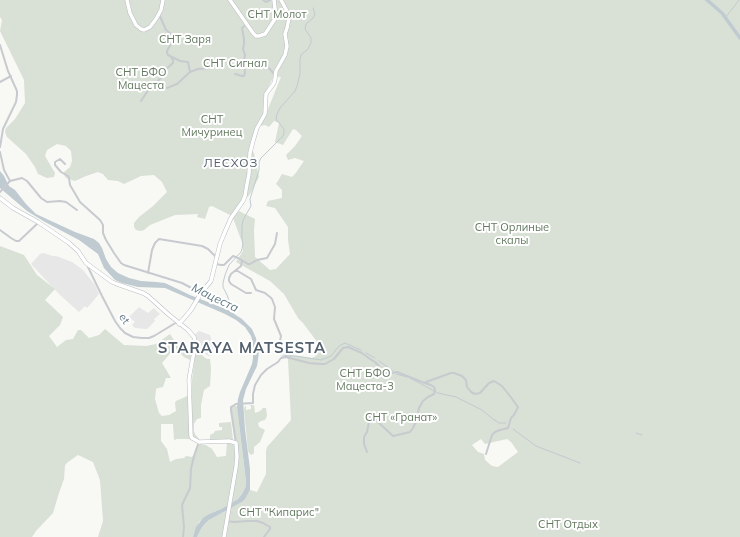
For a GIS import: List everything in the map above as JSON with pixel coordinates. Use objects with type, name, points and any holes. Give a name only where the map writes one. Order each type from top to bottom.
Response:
[{"type":"street","points":[[127,0],[130,13],[136,25],[144,30],[150,27],[159,14],[164,0]]},
{"type":"street","points":[[230,0],[254,35],[259,36],[265,34],[275,20],[274,0]]},
{"type":"street","points":[[263,0],[266,2],[270,0]]},
{"type":"street","points":[[178,323],[194,306],[201,293],[212,281],[220,244],[231,218],[245,196],[249,174],[250,153],[257,128],[265,114],[265,97],[274,83],[276,71],[285,55],[287,46],[285,34],[289,18],[281,0]]},
{"type":"street","points":[[159,14],[166,30],[173,38],[173,42],[168,48],[168,55],[180,61],[188,62],[190,72]]},
{"type":"street","points":[[235,74],[242,76],[245,75],[245,55],[243,49],[244,38],[242,28],[247,24]]},
{"type":"street","points":[[0,45],[17,91],[16,102],[3,129],[0,147]]},
{"type":"street","points":[[0,59],[4,57]]},
{"type":"street","points":[[141,101],[149,89],[161,78],[165,70],[173,63],[171,57]]},
{"type":"street","points":[[257,63],[261,64],[266,60],[268,67],[275,75]]},
{"type":"street","points":[[167,88],[177,84],[190,72],[198,69],[211,68]]},
{"type":"street","points":[[0,82],[11,76]]},
{"type":"street","points":[[0,152],[4,170],[9,182]]},
{"type":"street","points":[[65,164],[60,159],[55,162],[55,165],[61,172],[68,176],[71,186],[80,202],[100,220],[103,225],[103,233],[106,240],[121,263],[182,283],[201,293]]},
{"type":"street","points":[[1,191],[9,182],[22,178],[25,179],[47,202],[66,202],[77,210]]},
{"type":"street","points":[[0,198],[74,247],[86,263],[115,283],[146,295],[190,332],[195,341],[189,376],[191,436],[194,440],[199,442],[229,441],[236,443]]},
{"type":"street","points":[[0,230],[11,238],[19,241],[38,222]]},
{"type":"street","points":[[216,264],[224,265],[232,256],[247,264],[268,258],[275,244],[277,233]]},
{"type":"street","points":[[148,273],[152,250],[155,243],[159,240],[202,246],[218,258]]},
{"type":"street","points":[[242,261],[241,266],[228,279],[229,283],[246,293],[251,293]]},
{"type":"street","name":"et","points":[[86,263],[115,321],[125,333],[133,337],[149,338],[178,323]]},
{"type":"street","points":[[236,270],[250,278],[253,281],[256,290],[266,293],[272,300],[275,307],[274,319],[281,336],[279,346],[286,352],[286,357]]},
{"type":"street","points":[[224,537],[237,457],[231,408],[236,404],[253,403],[253,389],[258,379],[267,369],[278,362],[281,358],[286,357],[309,363],[320,364],[330,362],[343,348],[348,347],[362,353],[375,362],[386,374],[397,372],[433,386],[435,390],[434,394],[426,398],[419,408],[417,419],[410,432],[393,436],[378,422],[374,415],[371,415],[364,437],[364,444],[367,452]]},
{"type":"street","points":[[425,383],[454,373],[462,376],[466,380],[467,387],[471,392],[476,394],[480,393],[489,383],[494,381],[502,386],[518,407],[511,418],[508,428],[500,430],[492,435],[486,454]]},
{"type":"street","points":[[183,537],[184,527],[182,505],[190,488],[194,456],[199,442]]},
{"type":"street","points":[[227,521],[257,521],[263,523],[270,527],[264,537]]},
{"type":"shaded area","points":[[0,171],[9,186],[15,190],[36,214],[94,239],[99,243],[111,267],[118,273],[141,281],[165,283],[228,310],[242,319],[252,329],[256,338],[259,352],[257,366],[246,389],[243,400],[250,469],[250,490],[242,502],[209,520],[201,529],[197,537],[193,537],[196,527],[203,518],[238,499],[246,486],[237,407],[240,392],[252,364],[253,343],[251,336],[245,327],[236,320],[165,288],[138,287],[115,280],[104,268],[98,254],[79,240],[27,211],[0,188]]},
{"type":"shaded area","points":[[43,253],[72,262],[83,270],[95,285],[99,294],[87,308],[85,306],[79,312],[60,295],[31,264],[40,254]]},
{"type":"shaded area","points":[[139,307],[148,313],[154,308],[160,314],[154,319],[155,321],[147,329],[135,328],[132,325],[135,322],[129,317]]},
{"type":"shaded area","points":[[199,331],[210,335],[213,345],[213,355],[208,356],[199,347],[193,336]]},
{"type":"green space","points":[[0,0],[740,0],[740,537],[197,537],[201,529],[209,520],[242,502],[250,490],[257,492],[266,474],[267,447],[291,420],[288,359],[283,355],[312,358],[316,356],[317,352],[318,343],[298,318],[284,294],[270,281],[236,262],[243,251],[242,242],[233,218],[239,211],[255,219],[255,257],[270,270],[276,269],[290,254],[288,227],[275,208],[266,206],[268,201],[282,198],[282,190],[276,184],[282,174],[292,177],[304,161],[295,158],[288,160],[286,155],[302,136],[293,129],[283,145],[275,142],[279,123],[274,121],[269,127],[265,125],[260,126],[281,77],[274,76],[264,95],[263,114],[249,148],[254,153],[259,177],[250,194],[232,216],[212,206],[209,207],[205,219],[197,217],[198,214],[175,215],[150,225],[144,230],[136,230],[134,223],[167,192],[162,182],[154,175],[141,176],[124,184],[118,181],[108,180],[103,174],[98,172],[75,181],[66,178],[63,173],[70,167],[72,161],[71,151],[66,146],[57,144],[47,150],[45,156],[55,173],[54,177],[47,178],[38,174],[26,154],[7,137],[5,132],[6,128],[15,119],[25,103],[24,80],[0,31],[2,20],[0,17]],"holes":[[[481,439],[485,444],[507,439],[518,452],[498,467],[492,466],[485,460],[484,454],[478,452],[472,445]]]},
{"type":"green space","points":[[0,246],[24,255],[37,275],[55,289],[45,300],[63,317],[60,325],[49,336],[57,347],[66,340],[73,339],[78,330],[81,330],[89,338],[99,335],[105,329],[124,345],[146,346],[156,344],[170,334],[177,345],[192,351],[190,360],[184,357],[175,348],[162,363],[171,378],[166,378],[163,387],[156,389],[155,399],[159,413],[162,416],[169,415],[176,411],[176,401],[192,394],[192,380],[196,349],[204,357],[210,359],[210,386],[204,390],[201,405],[201,418],[197,419],[194,424],[195,434],[199,439],[174,440],[173,424],[161,424],[161,441],[167,449],[170,462],[186,456],[192,457],[196,447],[200,444],[206,445],[212,449],[217,457],[226,456],[227,442],[235,444],[231,410],[235,405],[237,407],[246,486],[238,499],[209,514],[199,522],[193,537],[98,537],[103,521],[100,480],[93,462],[78,455],[65,465],[64,479],[53,513],[32,537],[0,537]]},
{"type":"green space","points":[[249,405],[254,405],[255,413],[263,408],[266,408],[267,416],[265,420],[258,423],[259,427],[265,430],[260,442],[254,447],[254,453],[251,455],[248,451],[244,410],[245,406],[246,410],[251,409],[251,406]]},
{"type":"green space","points":[[231,422],[233,440],[210,441],[210,435],[215,431],[222,430],[222,427],[219,427],[219,423]]},
{"type":"waterway","points":[[707,0],[722,13],[740,38]]},
{"type":"waterway","points":[[725,18],[739,0]]},
{"type":"waterway","name":"Мацеста","points":[[234,314],[223,287],[225,275],[229,265],[242,249],[243,220],[251,206],[250,199],[259,170],[259,162],[261,158],[283,136],[284,129],[276,119],[277,114],[280,108],[295,91],[297,86],[300,74],[301,55],[308,49],[311,43],[311,38],[305,29],[306,24],[315,14],[313,8]]},
{"type":"waterway","points":[[282,356],[295,356],[321,360],[331,356],[339,346],[345,343],[361,350]]},
{"type":"waterway","points":[[366,353],[375,358]]},
{"type":"waterway","points":[[379,361],[393,371]]},
{"type":"waterway","points":[[396,374],[407,377]]},
{"type":"waterway","points":[[410,378],[438,393],[456,397],[482,410],[499,423],[506,423]]},
{"type":"waterway","points":[[513,429],[536,446],[580,463]]},
{"type":"waterway","points":[[636,433],[642,435]]},
{"type":"district","name":"ЛЕСХОЗ","points":[[231,163]]},
{"type":"district","name":"STARAYA MATSESTA","points":[[242,348]]},
{"type":"park label","name":"СНТ Молот","points":[[277,15]]},
{"type":"park label","name":"СНТ Заря","points":[[185,40]]},
{"type":"park label","name":"СНТ Сигнал","points":[[235,64]]},
{"type":"park label","name":"СНТ БФО Мацеста","points":[[141,79]]},
{"type":"park label","name":"СНТ Мичуринец","points":[[212,126]]},
{"type":"park label","name":"СНТ Орлиные скалы","points":[[512,234]]},
{"type":"park label","name":"СНТ БФО Мацеста-3","points":[[365,380]]},
{"type":"park label","name":"СНТ «Гранат»","points":[[401,418]]},
{"type":"park label","name":"СНТ \"Кипарис\"","points":[[279,513]]},
{"type":"park label","name":"СНТ Отдых","points":[[568,525]]}]
